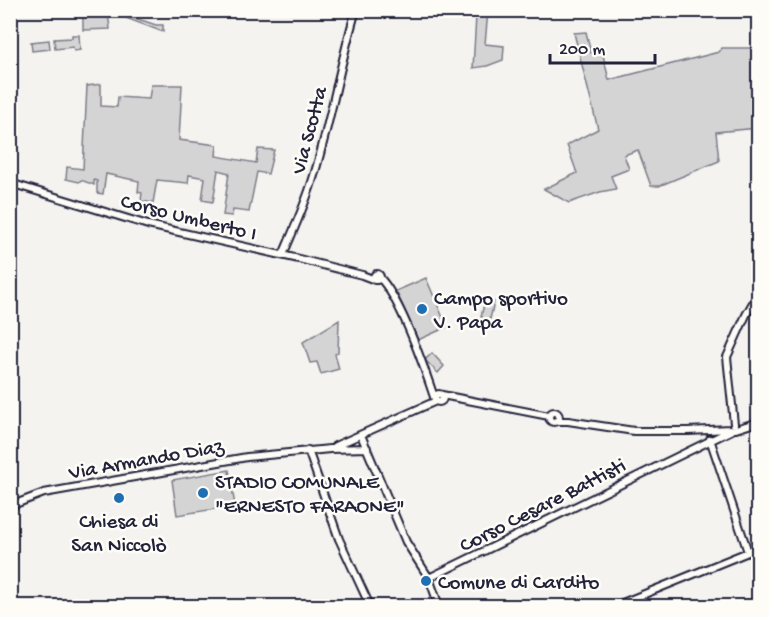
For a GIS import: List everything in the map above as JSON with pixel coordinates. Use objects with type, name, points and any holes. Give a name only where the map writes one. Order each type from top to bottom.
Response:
[{"type":"street","name":"Via Scotta","points":[[283,255],[312,183],[336,97],[344,54],[356,10]]},
{"type":"street","name":"Corso Umberto I","points":[[10,183],[147,225],[377,278],[391,294],[439,397]]},
{"type":"street","points":[[733,426],[727,357],[746,315],[759,294]]},
{"type":"street","points":[[347,445],[361,435],[439,397],[549,416],[555,412],[558,418],[568,421],[634,430],[688,431],[759,422]]},
{"type":"street","name":"Corso Cesare Battisti","points":[[429,578],[733,426]]},
{"type":"street","points":[[361,435],[406,542],[429,578],[439,606]]},
{"type":"street","points":[[615,606],[748,552],[710,439]]},
{"type":"street","name":"Via Armando Diaz","points":[[10,506],[44,493],[247,457],[347,445],[367,448]]},
{"type":"street","points":[[308,450],[339,539],[370,606]]},
{"type":"shaded area","points":[[83,11],[114,11],[121,13],[121,17],[108,12],[110,29],[83,30]]},
{"type":"shaded area","points":[[479,11],[488,11],[485,44],[504,46],[503,60],[473,68],[476,16],[479,16]]},
{"type":"shaded area","points":[[126,15],[156,25],[163,25],[163,32],[126,18]]},
{"type":"shaded area","points":[[586,32],[591,53],[602,51],[609,80],[719,52],[722,48],[758,48],[758,128],[716,132],[719,161],[659,186],[651,186],[638,150],[624,155],[629,169],[611,176],[616,189],[569,203],[544,189],[577,173],[567,145],[598,129],[574,33]]},
{"type":"shaded area","points":[[72,35],[79,35],[80,50],[74,51],[73,47],[55,49],[54,39],[72,38]]},
{"type":"shaded area","points":[[49,40],[50,49],[32,51],[31,42]]},
{"type":"shaded area","points":[[101,84],[101,106],[117,107],[118,97],[149,99],[151,85],[182,85],[179,140],[217,145],[216,156],[256,163],[258,149],[274,150],[268,174],[257,172],[249,212],[233,210],[232,216],[223,215],[229,173],[218,170],[213,202],[202,200],[205,178],[189,175],[188,183],[157,180],[153,203],[141,201],[142,193],[138,192],[139,181],[106,174],[103,194],[97,193],[97,181],[94,180],[94,185],[81,180],[79,182],[66,179],[67,167],[83,169],[87,86]]},
{"type":"shaded area","name":"Campo sportivo V. Papa","points":[[426,278],[447,327],[418,340],[396,291]]},
{"type":"shaded area","points":[[485,300],[494,302],[490,319],[481,317]]},
{"type":"shaded area","points":[[339,320],[338,352],[335,354],[339,369],[321,374],[317,362],[310,363],[303,342]]},
{"type":"shaded area","points":[[432,353],[444,366],[438,373],[425,360]]},
{"type":"shaded area","name":"STADIO COMUNALE \"ERNESTO FARAONE\"","points":[[229,470],[235,506],[177,515],[172,480]]},
{"type":"place","name":"Campo sportivo V. Papa","points":[[422,309]]},
{"type":"place","name":"STADIO COMUNALE \"ERNESTO FARAONE\"","points":[[203,493]]},
{"type":"place","name":"Chiesa di San Niccolò","points":[[119,498]]},
{"type":"place","name":"Comune di Cardito","points":[[426,581]]}]
